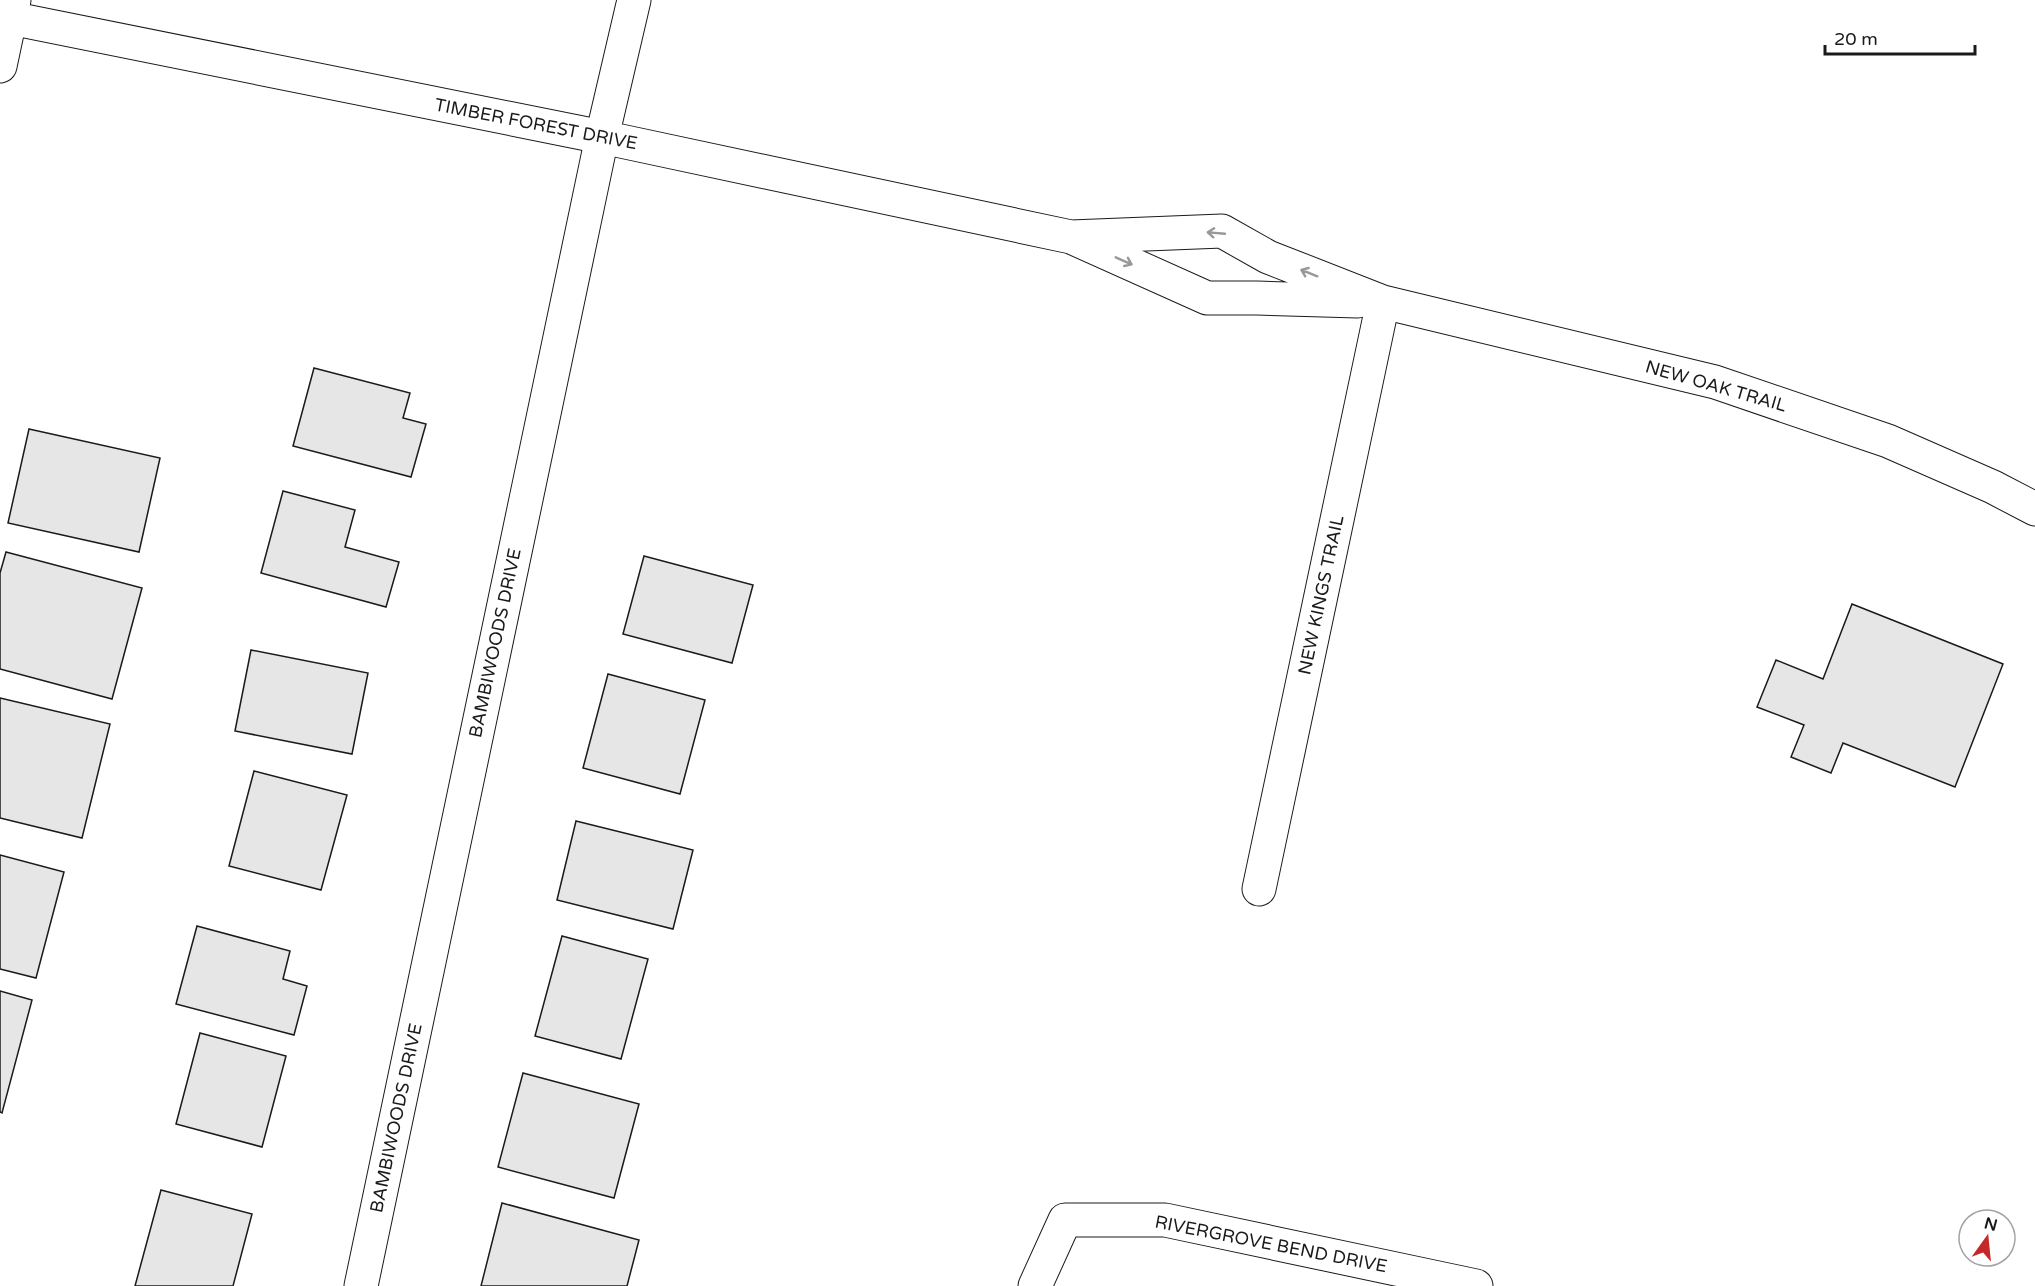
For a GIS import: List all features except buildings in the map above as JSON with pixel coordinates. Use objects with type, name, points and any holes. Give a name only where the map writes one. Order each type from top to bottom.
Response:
[{"type":"street","name":"BAMBIWOODS DRIVE","points":[[361,1286],[602,137],[634,0]]},
{"type":"street","name":"TIMBER FOREST DRIVE","points":[[8,12],[1071,237]]},
{"type":"street","points":[[0,66],[8,12]]},
{"type":"street","name":"NEW OAK TRAIL","points":[[1071,237],[1222,231],[1268,257],[1383,302],[1715,382],[1888,441],[1993,487],[2035,509]]},
{"type":"street","name":"NEW OAK TRAIL","points":[[1071,237],[1207,298],[1257,297],[1383,302]]},
{"type":"street","name":"NEW KINGS TRAIL","points":[[1259,889],[1383,302]]},
{"type":"street","name":"RIVERGROVE BEND DRIVE","points":[[1035,1286],[1065,1220],[1164,1220],[1476,1286]]}]
